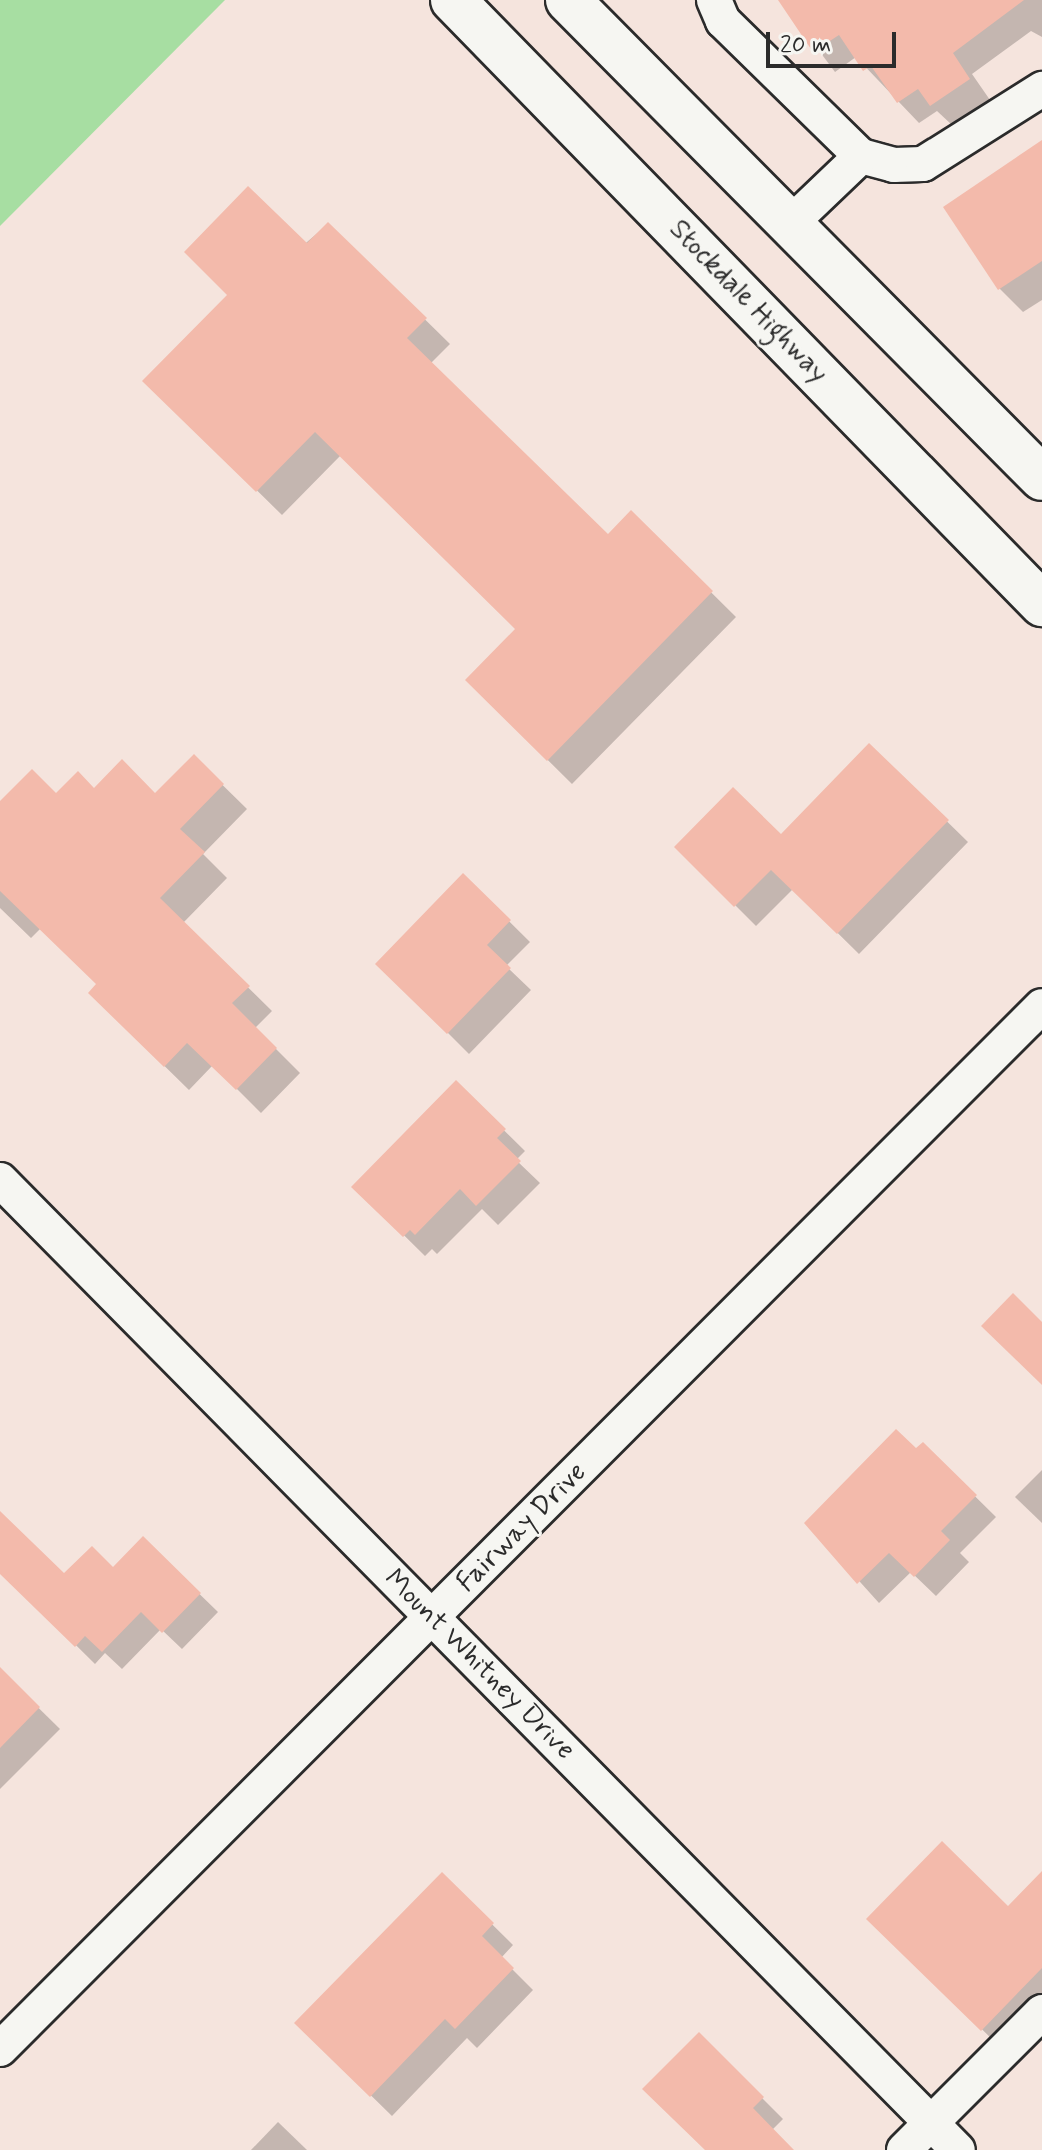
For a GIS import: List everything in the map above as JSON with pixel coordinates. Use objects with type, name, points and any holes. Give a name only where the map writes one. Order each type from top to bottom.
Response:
[{"type":"main road","name":"Stockdale Highway","points":[[453,0],[1042,604]]},
{"type":"main road","points":[[568,0],[1042,478]]},
{"type":"street","points":[[714,0],[723,21],[861,156],[894,165],[923,164],[1042,89]]},
{"type":"street","points":[[791,223],[861,156]]},
{"type":"street","name":"Fairway Drive","points":[[0,2049],[1042,1006]]},
{"type":"street","name":"Mount Whitney Drive","points":[[0,1180],[958,2150]]},
{"type":"street","points":[[904,2150],[1042,2012]]},
{"type":"green space","points":[[0,0],[225,0],[0,226]]},
{"type":"building","points":[[778,0],[1024,0],[953,53],[970,79],[930,106],[918,89],[897,103],[871,66],[863,71],[839,35],[813,52]]},
{"type":"building","points":[[1042,140],[1042,261],[998,290],[943,207]]},
{"type":"building","points":[[248,186],[307,243],[328,222],[427,318],[407,338],[608,534],[631,510],[713,591],[547,761],[465,680],[515,629],[315,432],[256,492],[142,381],[227,295],[184,252]]},
{"type":"building","points":[[869,743],[949,820],[837,934],[771,870],[734,907],[674,847],[733,787],[781,834]]},
{"type":"building","points":[[194,754],[224,784],[180,829],[205,852],[160,898],[250,986],[232,1003],[277,1048],[236,1090],[187,1043],[164,1067],[88,993],[96,984],[0,891],[0,801],[32,769],[56,793],[78,771],[94,788],[122,759],[155,793]]},
{"type":"building","points":[[463,873],[511,920],[487,945],[511,968],[447,1034],[375,964]]},
{"type":"building","points":[[456,1080],[506,1129],[497,1138],[521,1161],[476,1206],[460,1189],[415,1235],[410,1230],[403,1237],[351,1187]]},
{"type":"building","points":[[1013,1293],[1042,1322],[1042,1385],[981,1326]]},
{"type":"building","points":[[896,1429],[916,1448],[923,1442],[977,1495],[941,1531],[950,1540],[914,1577],[889,1553],[857,1584],[804,1523]]},
{"type":"building","points":[[0,1511],[64,1573],[92,1546],[113,1567],[143,1536],[201,1593],[162,1633],[141,1612],[102,1652],[85,1636],[75,1647],[0,1574]]},
{"type":"building","points":[[0,1667],[40,1707],[0,1748]]},
{"type":"building","points":[[942,1841],[1008,1906],[1042,1871],[1042,1968],[981,2031],[866,1919]]},
{"type":"building","points":[[442,1872],[494,1923],[482,1936],[514,1968],[455,2029],[445,2019],[370,2097],[294,2023]]},
{"type":"building","points":[[699,2032],[764,2097],[753,2108],[794,2150],[705,2150],[642,2089]]}]
